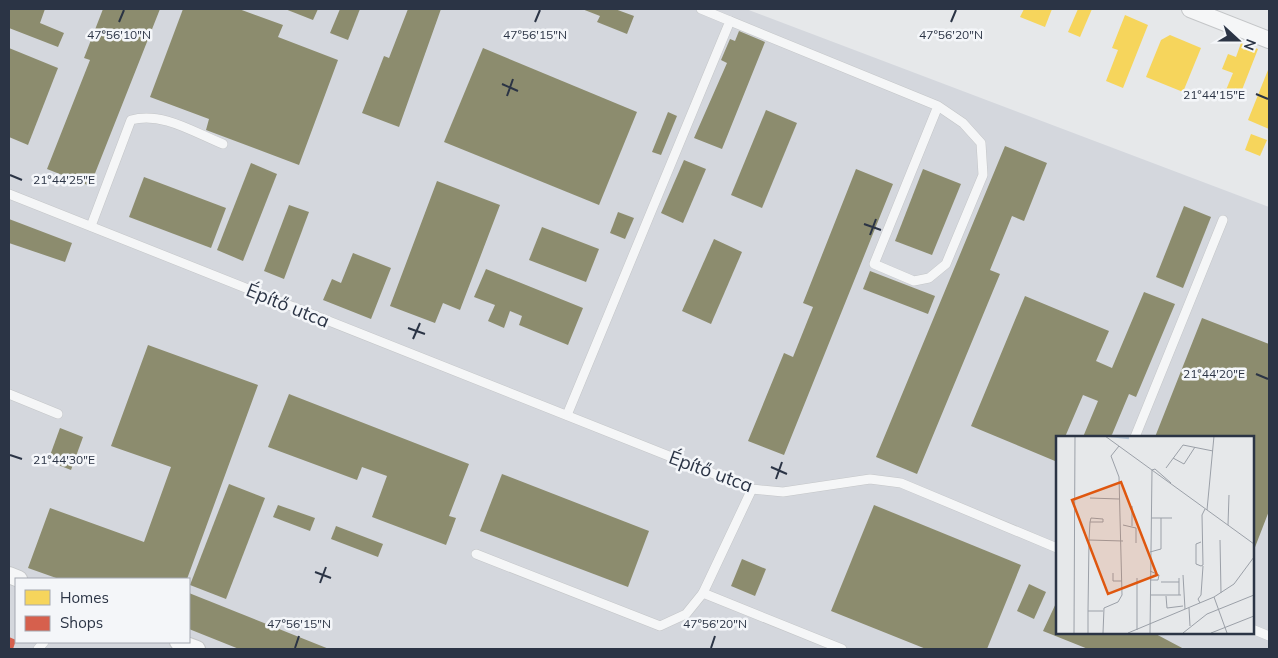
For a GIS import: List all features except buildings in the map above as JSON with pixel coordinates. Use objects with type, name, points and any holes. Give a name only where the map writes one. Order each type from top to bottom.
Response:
[{"type":"street","points":[[1190,9],[1269,40]]},
{"type":"street","points":[[181,643],[197,649]]},
{"type":"lane","points":[[701,9],[938,106],[963,123],[981,143],[983,175],[946,264],[929,278],[914,281],[874,264],[938,106]]},
{"type":"lane","points":[[567,415],[730,21]]},
{"type":"lane","points":[[90,226],[131,120],[144,117],[159,118],[223,144]]},
{"type":"lane","name":"Építő utca","points":[[9,194],[752,489],[783,492],[870,479],[901,483],[1056,548]]},
{"type":"lane","points":[[1135,436],[1224,220]]},
{"type":"lane","points":[[9,394],[58,414]]},
{"type":"lane","points":[[476,554],[660,626],[686,614],[703,593],[752,489]]},
{"type":"lane","points":[[703,593],[842,649]]},
{"type":"lane","points":[[1253,628],[1269,636]]},
{"type":"shaded area","points":[[9,9],[746,9],[1269,207],[1269,649],[9,649]]}]
